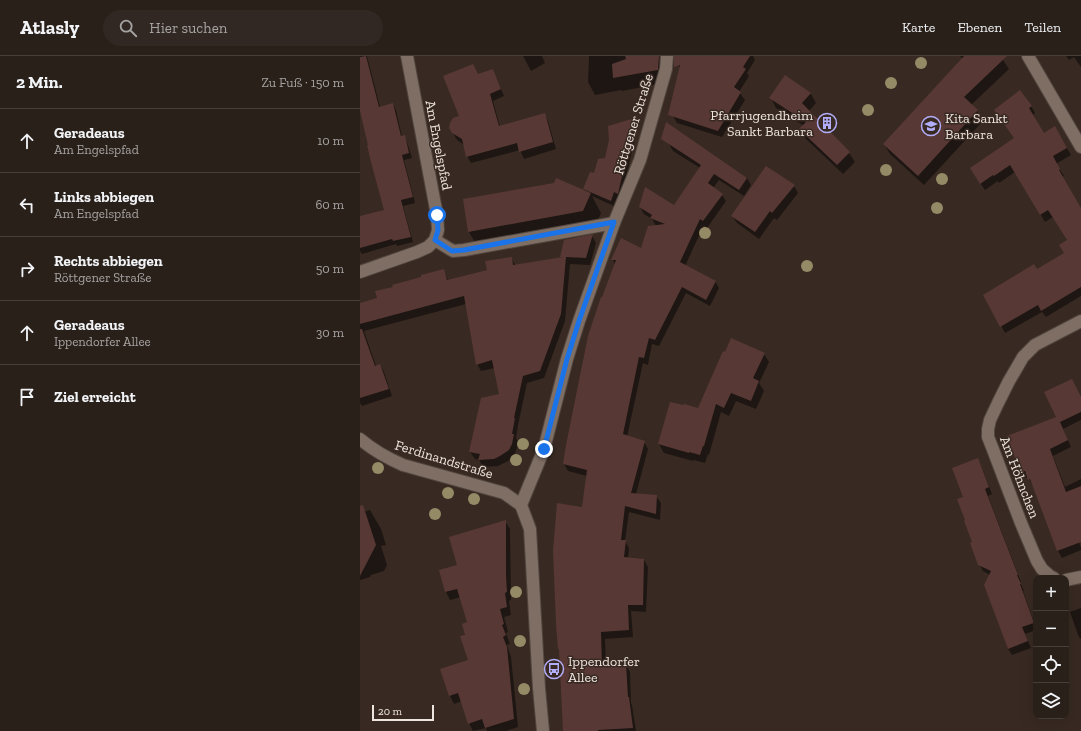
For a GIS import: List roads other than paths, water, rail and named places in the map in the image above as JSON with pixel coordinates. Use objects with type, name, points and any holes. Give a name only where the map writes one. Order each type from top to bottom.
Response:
[{"type":"street","name":"Am Engelspfad","points":[[407,56],[437,215],[438,230],[435,240]]},
{"type":"street","name":"Röttgener Straße","points":[[521,505],[544,449],[567,359],[579,321],[614,222],[640,160],[666,70],[668,56]]},
{"type":"street","points":[[1028,56],[1081,148]]},
{"type":"street","points":[[360,272],[417,252],[428,247],[435,240],[452,251],[464,250],[614,222]]},
{"type":"street","name":"Am Höhnchen","points":[[1049,575],[1042,569],[1037,561],[1021,523],[988,437],[988,430],[990,420],[998,403],[1023,357],[1035,345],[1081,321]]},
{"type":"street","name":"Ferdinandstraße","points":[[360,439],[375,451],[403,465],[504,493],[521,505]]},
{"type":"street","points":[[521,505],[530,529],[539,688],[543,731]]},
{"type":"street","points":[[1069,579],[1081,577]]},
{"type":"place","name":"Pfarrjugendheim Sankt Barbara","points":[[827,123]]},
{"type":"place","name":"Kita Sankt Barbara","points":[[931,126]]},
{"type":"place","name":"Ippendorfer Allee","points":[[554,669]]}]
